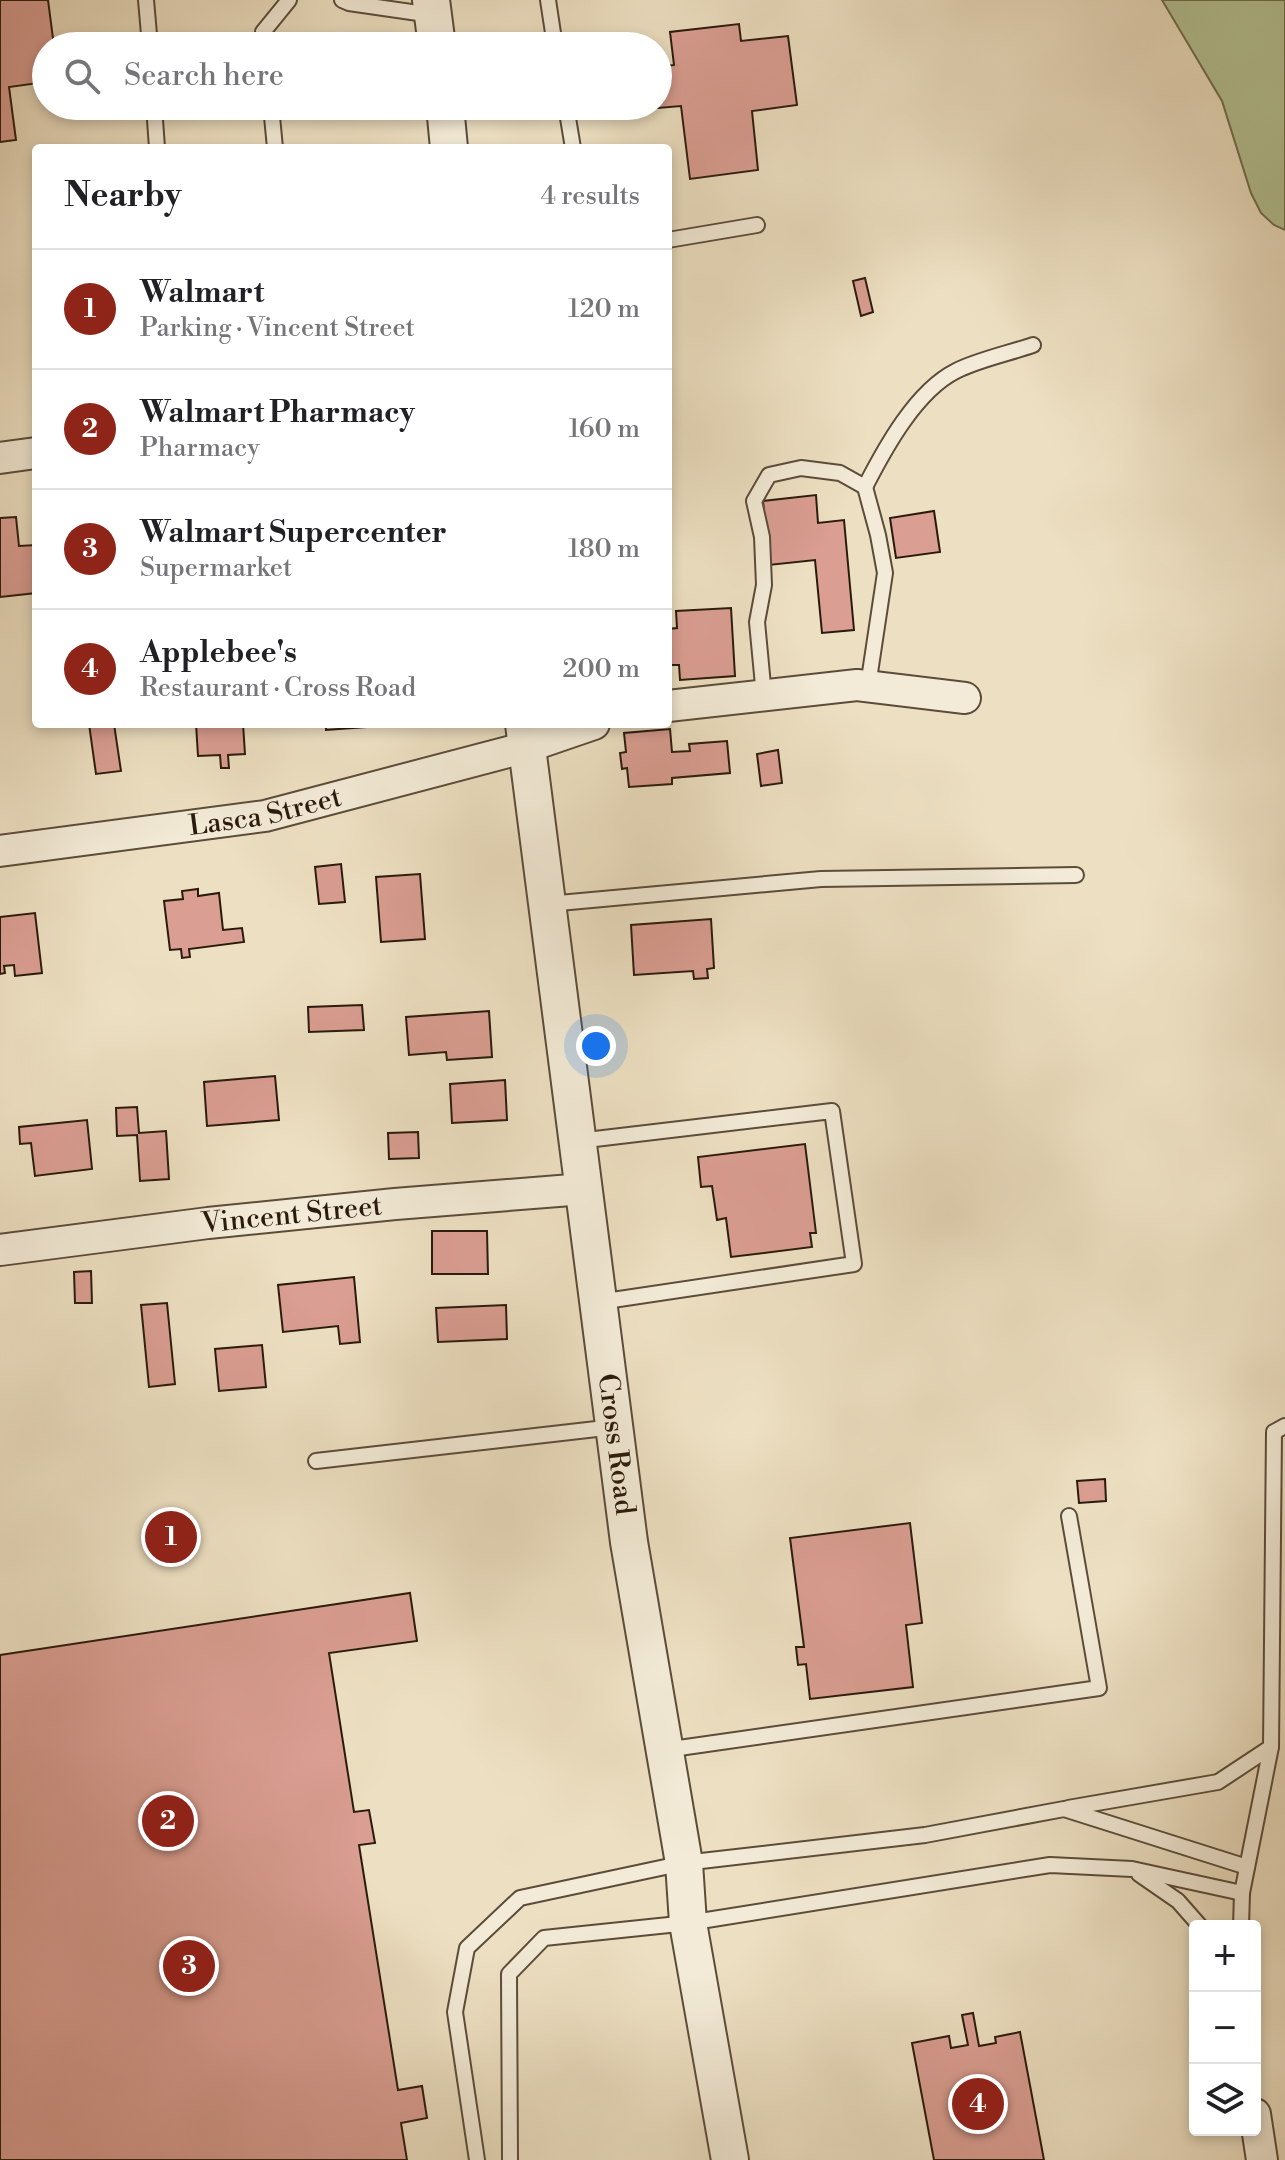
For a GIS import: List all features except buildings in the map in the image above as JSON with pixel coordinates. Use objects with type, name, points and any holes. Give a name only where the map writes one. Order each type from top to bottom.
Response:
[{"type":"street","points":[[446,120],[449,144]]},
{"type":"street","points":[[0,458],[32,454]]},
{"type":"street","points":[[672,706],[857,685],[965,698]]},
{"type":"street","name":"Lasca Street","points":[[0,851],[265,816],[525,735],[569,728]]},
{"type":"street","name":"Cross Road","points":[[525,735],[629,1542],[684,1863],[688,1923],[730,2160]]},
{"type":"street","name":"Vincent Street","points":[[0,1250],[208,1223],[584,1189]]},
{"type":"street","points":[[1258,2136],[1262,2160]]},
{"type":"lane","points":[[146,0],[149,32]]},
{"type":"lane","points":[[263,32],[289,0]]},
{"type":"lane","points":[[342,0],[434,21]]},
{"type":"lane","points":[[548,0],[553,32]]},
{"type":"lane","points":[[155,120],[157,144]]},
{"type":"lane","points":[[272,120],[275,144]]},
{"type":"lane","points":[[568,120],[572,144]]},
{"type":"lane","points":[[672,239],[757,225]]},
{"type":"lane","points":[[868,686],[885,573],[865,487],[891,438],[932,388],[956,371],[1033,345]]},
{"type":"lane","points":[[764,696],[757,622],[764,585],[762,537],[754,501],[769,475],[801,468],[840,473],[865,487]]},
{"type":"lane","points":[[547,904],[821,879],[1076,875]]},
{"type":"lane","points":[[578,1141],[832,1111],[854,1264],[598,1303]]},
{"type":"lane","points":[[1241,1920],[1242,1893],[1271,1747],[1274,1432],[1285,1426]]},
{"type":"lane","points":[[316,1461],[614,1427]]},
{"type":"lane","points":[[665,1750],[1099,1688],[1069,1516]]},
{"type":"lane","points":[[477,2160],[455,2012],[467,1948],[520,1898],[684,1863],[925,1835],[1218,1782],[1271,1747]]},
{"type":"lane","points":[[1064,1809],[1247,1867]]},
{"type":"lane","points":[[510,2160],[509,1974],[544,1938],[688,1923],[1050,1865],[1132,1869],[1242,1893]]},
{"type":"lane","points":[[1132,1869],[1178,1901],[1195,1920]]},
{"type":"green space","points":[[1162,0],[1285,0],[1285,230],[1261,213],[1251,193],[1222,101]]},
{"type":"place","name":"Walmart","points":[[171,1537]]},
{"type":"place","name":"Walmart Pharmacy","points":[[168,1821]]},
{"type":"place","name":"Walmart Supercenter","points":[[189,1966]]},
{"type":"place","name":"Applebee's","points":[[978,2104]]}]
